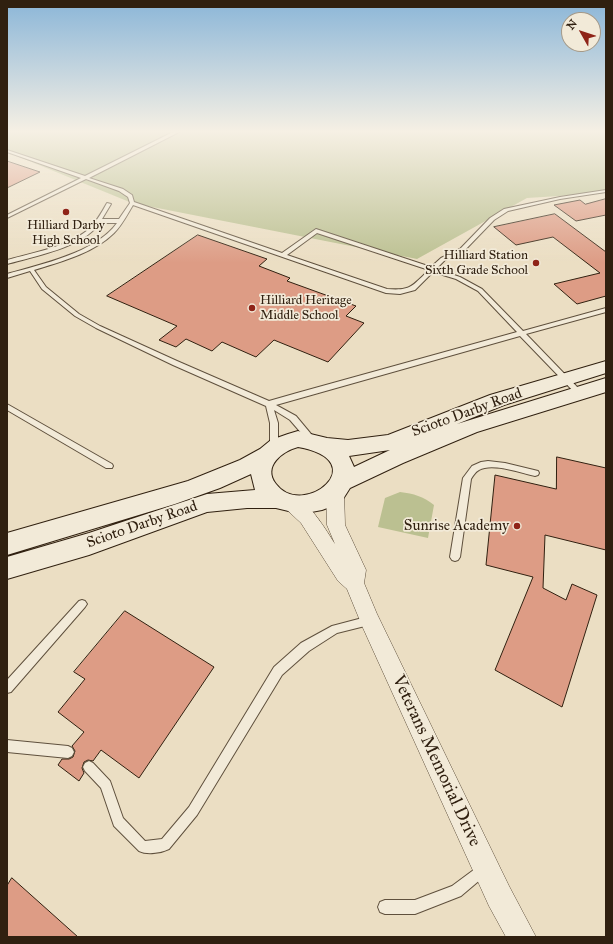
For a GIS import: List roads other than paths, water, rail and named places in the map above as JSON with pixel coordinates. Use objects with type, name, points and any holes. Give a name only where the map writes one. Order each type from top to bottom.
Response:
[{"type":"main road","name":"Scioto Darby Road","points":[[339,487],[395,457],[572,386],[606,367]]},
{"type":"main road","name":"Scioto Darby Road","points":[[319,443],[348,448],[390,442],[497,400],[572,386],[606,384]]},
{"type":"main road","points":[[298,439],[319,443],[335,451],[342,460],[344,471],[339,487],[325,499],[312,504],[286,501],[273,496],[265,487],[261,477],[261,466],[270,452],[285,442],[298,439]]},
{"type":"main road","name":"Scioto Darby Road","points":[[7,544],[173,496],[222,478],[250,465],[270,452]]},
{"type":"main road","name":"Scioto Darby Road","points":[[7,568],[97,542],[207,503],[247,499],[286,501]]},
{"type":"street","name":"Veterans Memorial Drive","points":[[339,487],[336,525],[356,570],[354,583]]},
{"type":"street","name":"Veterans Memorial Drive","points":[[286,501],[307,518],[345,575],[354,583],[370,621],[499,896],[522,937]]},
{"type":"lane","points":[[7,276],[75,253],[110,234],[120,222],[132,203],[130,196],[121,190],[77,175]]},
{"type":"lane","points":[[7,217],[92,175]]},
{"type":"lane","points":[[132,203],[386,291],[400,292],[413,289],[443,259],[462,250],[492,219],[506,210],[560,198],[606,191]]},
{"type":"lane","points":[[7,262],[59,246],[86,234],[99,222],[109,204]]},
{"type":"lane","points":[[99,222],[120,222]]},
{"type":"lane","points":[[283,255],[316,231],[458,278],[480,290],[572,386]]},
{"type":"lane","points":[[59,246],[75,253]]},
{"type":"lane","points":[[31,269],[44,288],[70,310],[98,327],[217,383],[246,393],[269,404],[293,418],[319,443]]},
{"type":"lane","points":[[269,404],[606,310]]},
{"type":"lane","points":[[269,404],[274,423],[270,452]]},
{"type":"lane","points":[[7,407],[109,466]]},
{"type":"lane","points":[[455,557],[467,478],[475,468],[485,464],[504,466],[535,473]]},
{"type":"lane","points":[[7,688],[82,604]]},
{"type":"lane","points":[[89,767],[106,785],[118,822],[143,847],[165,845],[192,811],[278,671],[305,647],[335,629],[370,621]]},
{"type":"lane","points":[[7,746],[68,752]]},
{"type":"lane","points":[[384,907],[415,907],[456,891],[486,868]]},
{"type":"place","name":"Hilliard Darby High School","points":[[66,212]]},
{"type":"place","name":"Hilliard Station Sixth Grade School","points":[[536,263]]},
{"type":"place","name":"Hilliard Heritage Middle School","points":[[252,308]]},
{"type":"place","name":"Sunrise Academy","points":[[517,526]]}]
